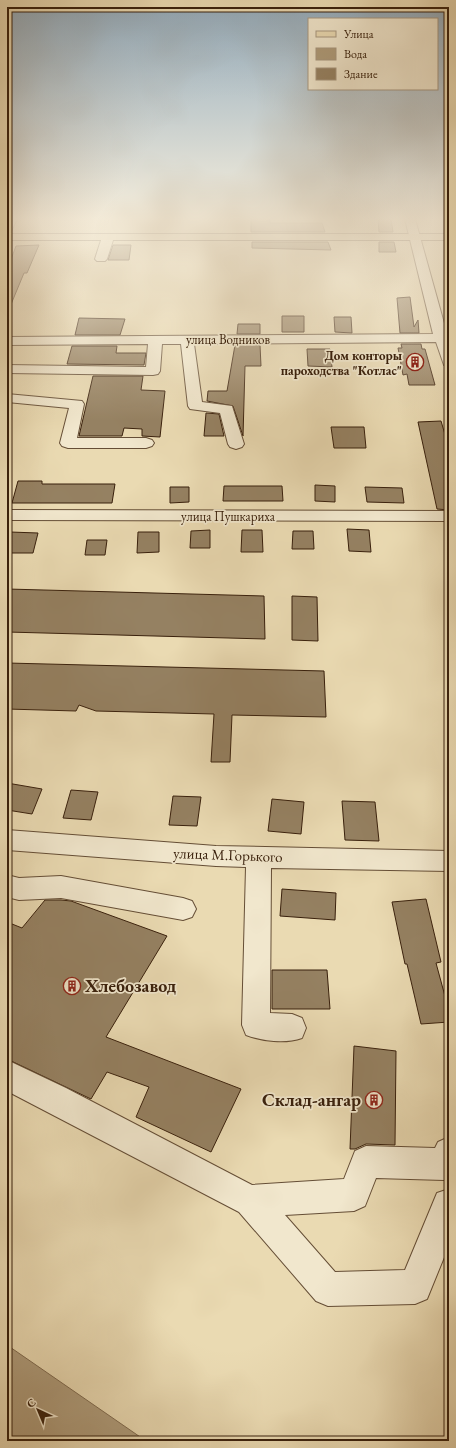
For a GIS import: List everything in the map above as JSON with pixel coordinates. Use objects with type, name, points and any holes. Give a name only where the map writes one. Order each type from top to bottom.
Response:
[{"type":"street","points":[[430,287],[445,338],[449,362]]},
{"type":"street","name":"улица Водников","points":[[8,345],[155,340],[445,338]]},
{"type":"street","points":[[7,369],[153,371],[155,340]]},
{"type":"street","points":[[187,340],[195,406],[226,409],[236,444]]},
{"type":"street","points":[[56,370],[82,385]]},
{"type":"street","points":[[7,398],[77,404],[68,443],[146,444]]},
{"type":"street","name":"улица Пушкариха","points":[[7,515],[449,516]]},
{"type":"street","name":"улица М.Горького","points":[[7,840],[208,855],[449,861]]},
{"type":"street","points":[[259,857],[256,1025],[292,1028]]},
{"type":"street","points":[[7,886],[19,889],[61,887],[182,909]]},
{"type":"street","points":[[7,1075],[250,1201],[328,1289],[415,1287],[449,1205]]},
{"type":"street","points":[[250,1201],[354,1195],[366,1162],[444,1164],[449,1153]]},
{"type":"water","points":[[7,1345],[146,1441],[7,1441]]},
{"type":"building","points":[[7,287],[18,287],[7,314]]},
{"type":"building","points":[[410,297],[414,327],[418,320],[419,333],[400,333],[397,298]]},
{"type":"building","points":[[282,316],[304,316],[304,332],[282,332]]},
{"type":"building","points":[[334,317],[351,317],[352,333],[335,332]]},
{"type":"building","points":[[79,318],[125,319],[120,335],[75,335]]},
{"type":"building","points":[[238,324],[260,324],[260,334],[237,334]]},
{"type":"building","name":"Дом конторы пароходства \"Котлас\"","points":[[401,344],[421,344],[422,349],[425,349],[435,385],[409,385],[407,374],[403,375],[398,348],[402,348]]},
{"type":"building","points":[[235,345],[260,345],[261,366],[245,366],[243,436],[233,406],[207,401],[208,391],[227,391]]},
{"type":"building","points":[[72,346],[117,346],[116,353],[146,353],[144,365],[67,364]]},
{"type":"building","points":[[307,349],[330,349],[332,367],[308,366]]},
{"type":"building","points":[[93,376],[143,376],[141,390],[165,391],[160,437],[142,436],[142,429],[124,428],[122,436],[79,436]]},
{"type":"building","points":[[206,413],[219,414],[224,436],[204,436]]},
{"type":"building","points":[[441,421],[449,448],[449,510],[437,509],[418,422]]},
{"type":"building","points":[[331,427],[364,427],[366,448],[334,448]]},
{"type":"building","points":[[18,481],[42,481],[42,484],[115,484],[112,503],[12,503]]},
{"type":"building","points":[[315,485],[335,486],[335,502],[315,501]]},
{"type":"building","points":[[224,486],[282,486],[283,501],[223,501]]},
{"type":"building","points":[[170,487],[189,487],[189,502],[170,503]]},
{"type":"building","points":[[365,487],[402,488],[404,503],[367,502]]},
{"type":"building","points":[[347,529],[369,530],[371,552],[349,551]]},
{"type":"building","points":[[210,530],[210,548],[190,548],[191,531]]},
{"type":"building","points":[[242,530],[262,530],[263,552],[241,552]]},
{"type":"building","points":[[293,531],[313,531],[314,549],[292,549]]},
{"type":"building","points":[[10,532],[38,533],[33,553],[7,553],[7,543]]},
{"type":"building","points":[[138,532],[159,532],[159,552],[137,553]]},
{"type":"building","points":[[87,540],[107,540],[105,555],[85,555]]},
{"type":"building","points":[[7,589],[264,596],[265,639],[7,632]]},
{"type":"building","points":[[292,596],[317,597],[318,641],[292,640]]},
{"type":"building","points":[[7,663],[324,671],[326,717],[232,715],[230,762],[211,762],[214,714],[96,711],[79,705],[76,711],[7,709]]},
{"type":"building","points":[[7,783],[42,789],[32,814],[7,810]]},
{"type":"building","points":[[71,790],[98,792],[91,820],[63,818]]},
{"type":"building","points":[[173,796],[201,797],[197,826],[169,825]]},
{"type":"building","points":[[272,799],[304,802],[301,834],[268,831]]},
{"type":"building","points":[[342,801],[375,802],[379,841],[345,840]]},
{"type":"building","points":[[282,889],[336,893],[335,920],[280,916]]},
{"type":"building","points":[[426,899],[441,962],[436,963],[449,1011],[449,1022],[421,1024],[407,964],[405,964],[392,902]]},
{"type":"building","name":"Хлебозавод","points":[[45,900],[71,901],[167,936],[106,1037],[241,1089],[211,1152],[136,1117],[149,1087],[107,1072],[91,1099],[7,1059],[7,922],[22,928]]},
{"type":"building","points":[[272,970],[327,970],[330,1009],[272,1009]]},
{"type":"building","name":"Склад-ангар","points":[[354,1046],[396,1051],[395,1145],[366,1144],[355,1149],[350,1149]]},
{"type":"place","name":"Дом конторы пароходства \"Котлас\"","points":[[415,362]]},
{"type":"place","name":"Хлебозавод","points":[[72,986]]},
{"type":"place","name":"Склад-ангар","points":[[374,1100]]}]
